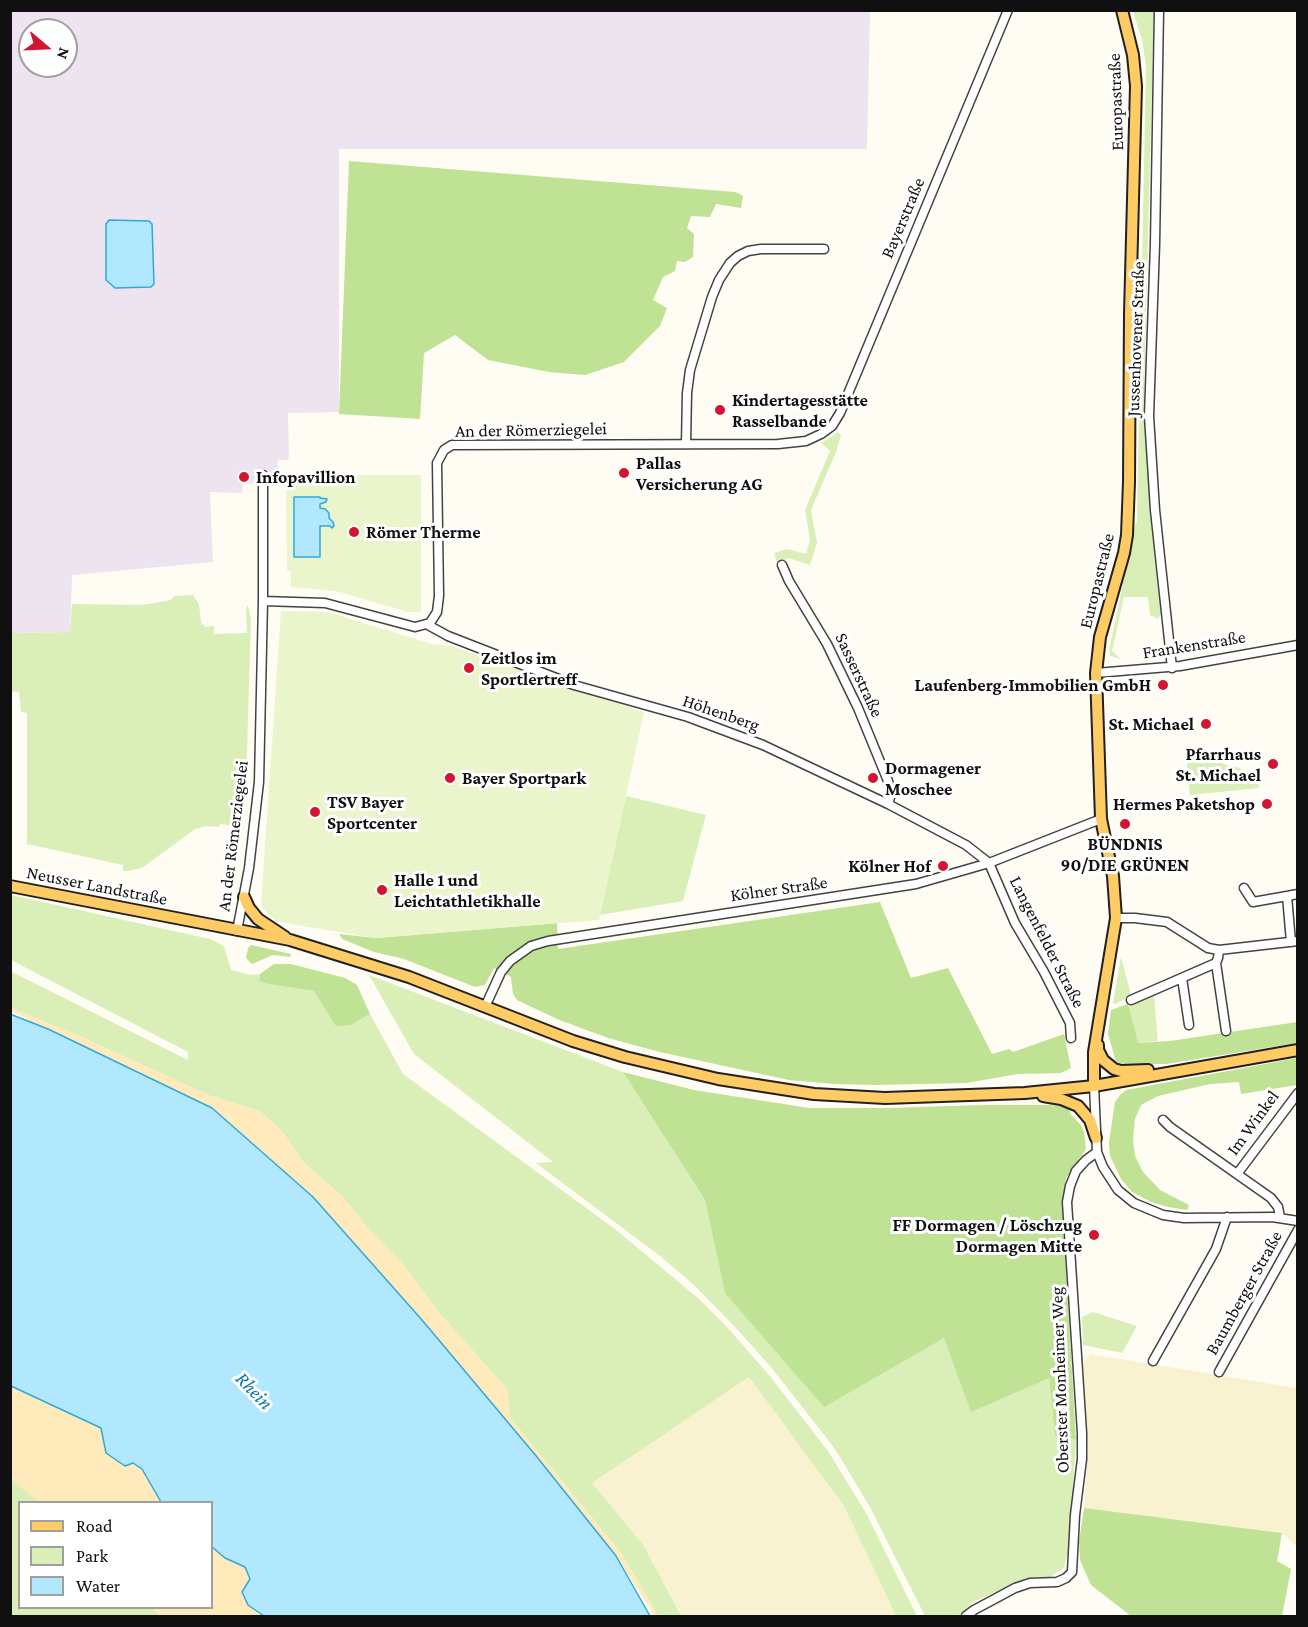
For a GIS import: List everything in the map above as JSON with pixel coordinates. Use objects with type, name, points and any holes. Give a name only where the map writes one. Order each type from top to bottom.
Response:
[{"type":"main road","name":"Europastraße","points":[[1094,1086],[1093,1064],[1116,918],[1113,876],[1101,819],[1096,673],[1100,637],[1124,553],[1128,516],[1136,86],[1133,55],[1122,10]]},
{"type":"main road","name":"Neusser Landstraße","points":[[10,886],[290,940]]},
{"type":"main road","points":[[244,897],[258,919],[290,940],[409,977],[573,1041],[678,1071],[768,1088],[813,1094],[885,1098],[1025,1093],[1094,1086],[1298,1050]]},
{"type":"main road","points":[[1097,1035],[1100,1055],[1114,1069],[1121,1071],[1151,1070],[1165,1073]]},
{"type":"main road","points":[[1025,1093],[1049,1096],[1073,1103],[1087,1114],[1096,1138]]},
{"type":"street","name":"Bayerstraße","points":[[821,434],[831,426],[840,413],[1008,10]]},
{"type":"street","name":"Jussenhovener Straße","points":[[1158,10],[1155,243],[1149,417],[1155,510],[1172,668]]},
{"type":"street","points":[[686,444],[690,370],[712,297],[730,263],[738,256],[755,250],[824,249]]},
{"type":"street","name":"An der Römerziegelei","points":[[428,625],[434,619],[438,607],[437,463],[444,450],[452,445],[796,443],[821,434]]},
{"type":"street","name":"An der Römerziegelei","points":[[237,931],[244,897],[259,782],[263,476]]},
{"type":"street","name":"Sasserstraße","points":[[782,565],[789,581],[827,644],[858,708],[888,781],[891,794],[888,804]]},
{"type":"street","points":[[263,601],[325,603],[400,625],[415,627],[428,625]]},
{"type":"street","name":"Höhenberg","points":[[428,625],[448,636],[574,685],[688,717],[763,745],[888,804],[966,845],[989,863]]},
{"type":"street","name":"Frankenstraße","points":[[1096,673],[1172,668],[1298,645]]},
{"type":"street","name":"Kölner Straße","points":[[485,1007],[501,972],[510,961],[531,946],[592,934],[916,884],[989,863],[1101,819]]},
{"type":"street","name":"Langenfelder Straße","points":[[989,863],[1015,923],[1070,1023],[1071,1038]]},
{"type":"street","points":[[1244,888],[1253,902],[1298,894]]},
{"type":"street","points":[[1116,918],[1167,922],[1208,948],[1219,950],[1294,942],[1287,896]]},
{"type":"street","points":[[1219,950],[1216,963],[1226,1031]]},
{"type":"street","points":[[1131,1000],[1216,963]]},
{"type":"street","points":[[1182,978],[1189,1025]]},
{"type":"street","points":[[1094,1086],[1097,1152],[1103,1167],[1118,1190],[1140,1207],[1163,1215],[1184,1218],[1280,1217],[1298,1221]]},
{"type":"street","name":"Im Winkel","points":[[1237,1174],[1298,1093]]},
{"type":"street","points":[[1163,1120],[1271,1198],[1278,1207],[1280,1217]]},
{"type":"street","name":"Oberster Monheimer Weg","points":[[966,1617],[974,1610],[1015,1588],[1030,1583],[1057,1582],[1072,1572],[1075,1515],[1082,1459],[1082,1433],[1067,1202],[1076,1171],[1097,1152]]},
{"type":"street","points":[[1153,1361],[1216,1249],[1227,1217]]},
{"type":"street","name":"Baumberger Straße","points":[[1219,1372],[1298,1230]]},
{"type":"shaded area","points":[[10,11],[870,11],[867,149],[339,149],[339,412],[288,413],[289,457],[287,460],[279,460],[277,463],[279,469],[275,475],[263,475],[262,483],[243,484],[242,493],[210,492],[213,562],[72,575],[70,632],[11,633]]},
{"type":"shaded area","points":[[1090,1354],[1297,1388],[1297,1547],[1282,1533],[1084,1508],[1088,1452],[1083,1363]]},
{"type":"shaded area","points":[[749,1377],[844,1506],[896,1616],[681,1616],[644,1546],[591,1483]]},
{"type":"green space","points":[[1133,11],[1154,11],[1144,389],[1155,561],[1161,614],[1158,619],[1150,615],[1148,597],[1124,597],[1112,651],[1121,659],[1110,656],[1109,651],[1137,521],[1146,65],[1142,40]]},
{"type":"green space","points":[[349,161],[735,192],[743,196],[741,208],[716,204],[710,217],[691,216],[687,228],[694,234],[693,257],[685,262],[677,261],[675,271],[663,277],[653,300],[667,308],[660,326],[624,362],[585,375],[549,372],[488,360],[455,335],[424,353],[420,419],[339,414]]},
{"type":"green space","points":[[838,432],[841,435],[836,452],[811,510],[817,543],[810,565],[789,558],[786,559],[785,564],[778,565],[774,553],[787,549],[806,554],[810,540],[805,510],[830,451],[821,443]]},
{"type":"green space","name":"Römer Therme","points":[[286,475],[421,475],[421,612],[408,612],[336,591],[291,587],[291,571],[287,570]]},
{"type":"green space","points":[[193,595],[199,604],[201,622],[205,627],[214,626],[214,634],[247,633],[246,608],[248,605],[251,619],[246,785],[242,812],[236,826],[220,824],[219,827],[206,826],[195,829],[142,868],[128,871],[123,871],[123,865],[27,844],[27,713],[21,712],[19,692],[11,691],[11,633],[70,632],[72,604],[142,605],[171,600],[174,596]]},
{"type":"green space","name":"Bayer Sportpark","points":[[281,611],[328,612],[431,644],[452,646],[644,712],[599,920],[376,938],[278,922],[268,914],[261,906]]},
{"type":"green space","points":[[1198,754],[1202,758],[1215,758],[1226,765],[1240,768],[1243,776],[1258,777],[1259,788],[1190,795],[1187,765],[1189,759]]},
{"type":"green space","points":[[626,796],[706,815],[683,901],[600,915]]},
{"type":"green space","points":[[11,895],[210,939],[224,946],[231,970],[250,975],[260,974],[259,981],[268,984],[314,991],[351,1025],[370,1014],[403,1074],[615,1229],[698,1298],[726,1326],[769,1375],[828,1451],[866,1513],[917,1616],[896,1616],[844,1506],[749,1377],[592,1483],[644,1546],[681,1616],[658,1616],[621,1553],[509,1417],[507,1389],[441,1315],[402,1263],[365,1225],[344,1198],[303,1162],[281,1130],[259,1111],[208,1095],[75,1034],[11,1008],[10,971],[188,1060],[188,1052],[11,960]]},
{"type":"green space","points":[[880,902],[911,978],[948,968],[992,1054],[1009,1049],[1013,1052],[1064,1034],[1071,1068],[1061,1073],[1018,1074],[966,1083],[874,1085],[789,1080],[660,1052],[608,1038],[557,1019],[517,1000],[513,994],[511,977],[494,968],[485,985],[475,987],[404,959],[374,952],[342,939],[339,934],[376,938],[557,923],[558,949]]},
{"type":"green space","points":[[251,945],[291,954],[290,957],[273,955],[252,964],[246,958]]},
{"type":"green space","points":[[1121,957],[1131,995],[1116,1004],[1113,1003]]},
{"type":"green space","points":[[274,964],[291,964],[345,978],[357,985],[370,1014],[351,1025],[336,1026],[314,991],[259,981],[260,974]]},
{"type":"green space","points":[[369,975],[623,1072],[705,1200],[725,1293],[944,1338],[1049,1378],[1055,1436],[1076,1440],[1069,1547],[1064,1568],[1050,1577],[1027,1578],[973,1602],[958,1616],[925,1616],[871,1509],[843,1462],[770,1366],[693,1284],[660,1256],[536,1163],[553,1162],[414,1054]]},
{"type":"green space","points":[[1154,996],[1158,1041],[1137,1043],[1128,1004]]},
{"type":"green space","points":[[1128,1004],[1138,1043],[1170,1041],[1297,1022],[1297,1043],[1166,1064],[1116,1062],[1108,1034],[1111,1010]]},
{"type":"green space","points":[[1297,1058],[1297,1085],[1241,1094],[1239,1082],[1210,1084],[1158,1096],[1141,1105],[1135,1119],[1133,1139],[1135,1156],[1143,1172],[1160,1190],[1189,1205],[1187,1210],[1151,1202],[1132,1192],[1121,1179],[1110,1156],[1109,1142],[1115,1102],[1126,1090]]},
{"type":"green space","points":[[623,1072],[694,1090],[809,1108],[1050,1105],[1069,1109],[1084,1132],[1086,1149],[1066,1178],[1062,1204],[1076,1440],[1055,1436],[1049,1378],[971,1412],[944,1338],[824,1407],[725,1293],[705,1200]]},
{"type":"green space","points":[[1093,1312],[1137,1326],[1122,1353],[1083,1345],[1082,1317]]},
{"type":"green space","points":[[10,1459],[54,1501],[18,1501],[18,1609],[165,1609],[174,1616],[11,1616]]},
{"type":"green space","points":[[1084,1508],[1282,1533],[1277,1561],[1291,1569],[1282,1616],[1131,1616],[1091,1585],[1080,1560],[1079,1542]]},
{"type":"sand","points":[[11,1008],[75,1034],[208,1095],[259,1111],[281,1130],[303,1162],[344,1198],[365,1225],[402,1263],[441,1315],[507,1389],[510,1417],[621,1553],[658,1616],[655,1616],[616,1556],[537,1457],[422,1320],[313,1197],[212,1108],[27,1021],[28,1019],[11,1011]]},
{"type":"sand","points":[[10,1386],[101,1428],[106,1453],[142,1469],[160,1501],[38,1501],[11,1480]]},
{"type":"sand","points":[[213,1548],[225,1558],[245,1567],[250,1579],[242,1592],[248,1605],[264,1616],[160,1616],[153,1609],[213,1609]]},
{"type":"water","points":[[109,220],[149,221],[152,224],[154,284],[151,287],[115,288],[106,280],[106,224]]},
{"type":"water","points":[[294,497],[327,499],[326,502],[320,504],[320,508],[329,513],[334,526],[332,528],[320,526],[320,557],[294,557]]},
{"type":"water","name":"Rhein","points":[[10,1014],[48,1029],[212,1108],[313,1197],[422,1320],[537,1457],[616,1556],[650,1616],[264,1616],[248,1605],[242,1592],[250,1579],[245,1567],[225,1558],[213,1548],[213,1501],[160,1501],[142,1469],[133,1463],[125,1466],[106,1453],[101,1428],[11,1386]]},
{"type":"place","name":"Kindertagesstätte Rasselbande","points":[[720,410]]},
{"type":"place","name":"Pallas Versicherung AG","points":[[624,473]]},
{"type":"place","name":"Infopavillion","points":[[244,477]]},
{"type":"place","name":"Römer Therme","points":[[354,532]]},
{"type":"place","name":"Zeitlos im Sportlertreff","points":[[469,668]]},
{"type":"place","name":"Laufenberg-Immobilien GmbH","points":[[1163,685]]},
{"type":"place","name":"St. Michael","points":[[1206,724]]},
{"type":"place","name":"Pfarrhaus St. Michael","points":[[1273,764]]},
{"type":"place","name":"Bayer Sportpark","points":[[450,778]]},
{"type":"place","name":"Dormagener Moschee","points":[[873,778]]},
{"type":"place","name":"Hermes Paketshop","points":[[1267,804]]},
{"type":"place","name":"TSV Bayer Sportcenter","points":[[315,812]]},
{"type":"place","name":"BÜNDNIS 90/DIE GRÜNEN","points":[[1125,824]]},
{"type":"place","name":"Kölner Hof","points":[[943,866]]},
{"type":"place","name":"Halle 1 und Leichtathletikhalle","points":[[382,890]]},
{"type":"place","name":"FF Dormagen / Löschzug Dormagen Mitte","points":[[1094,1235]]}]
